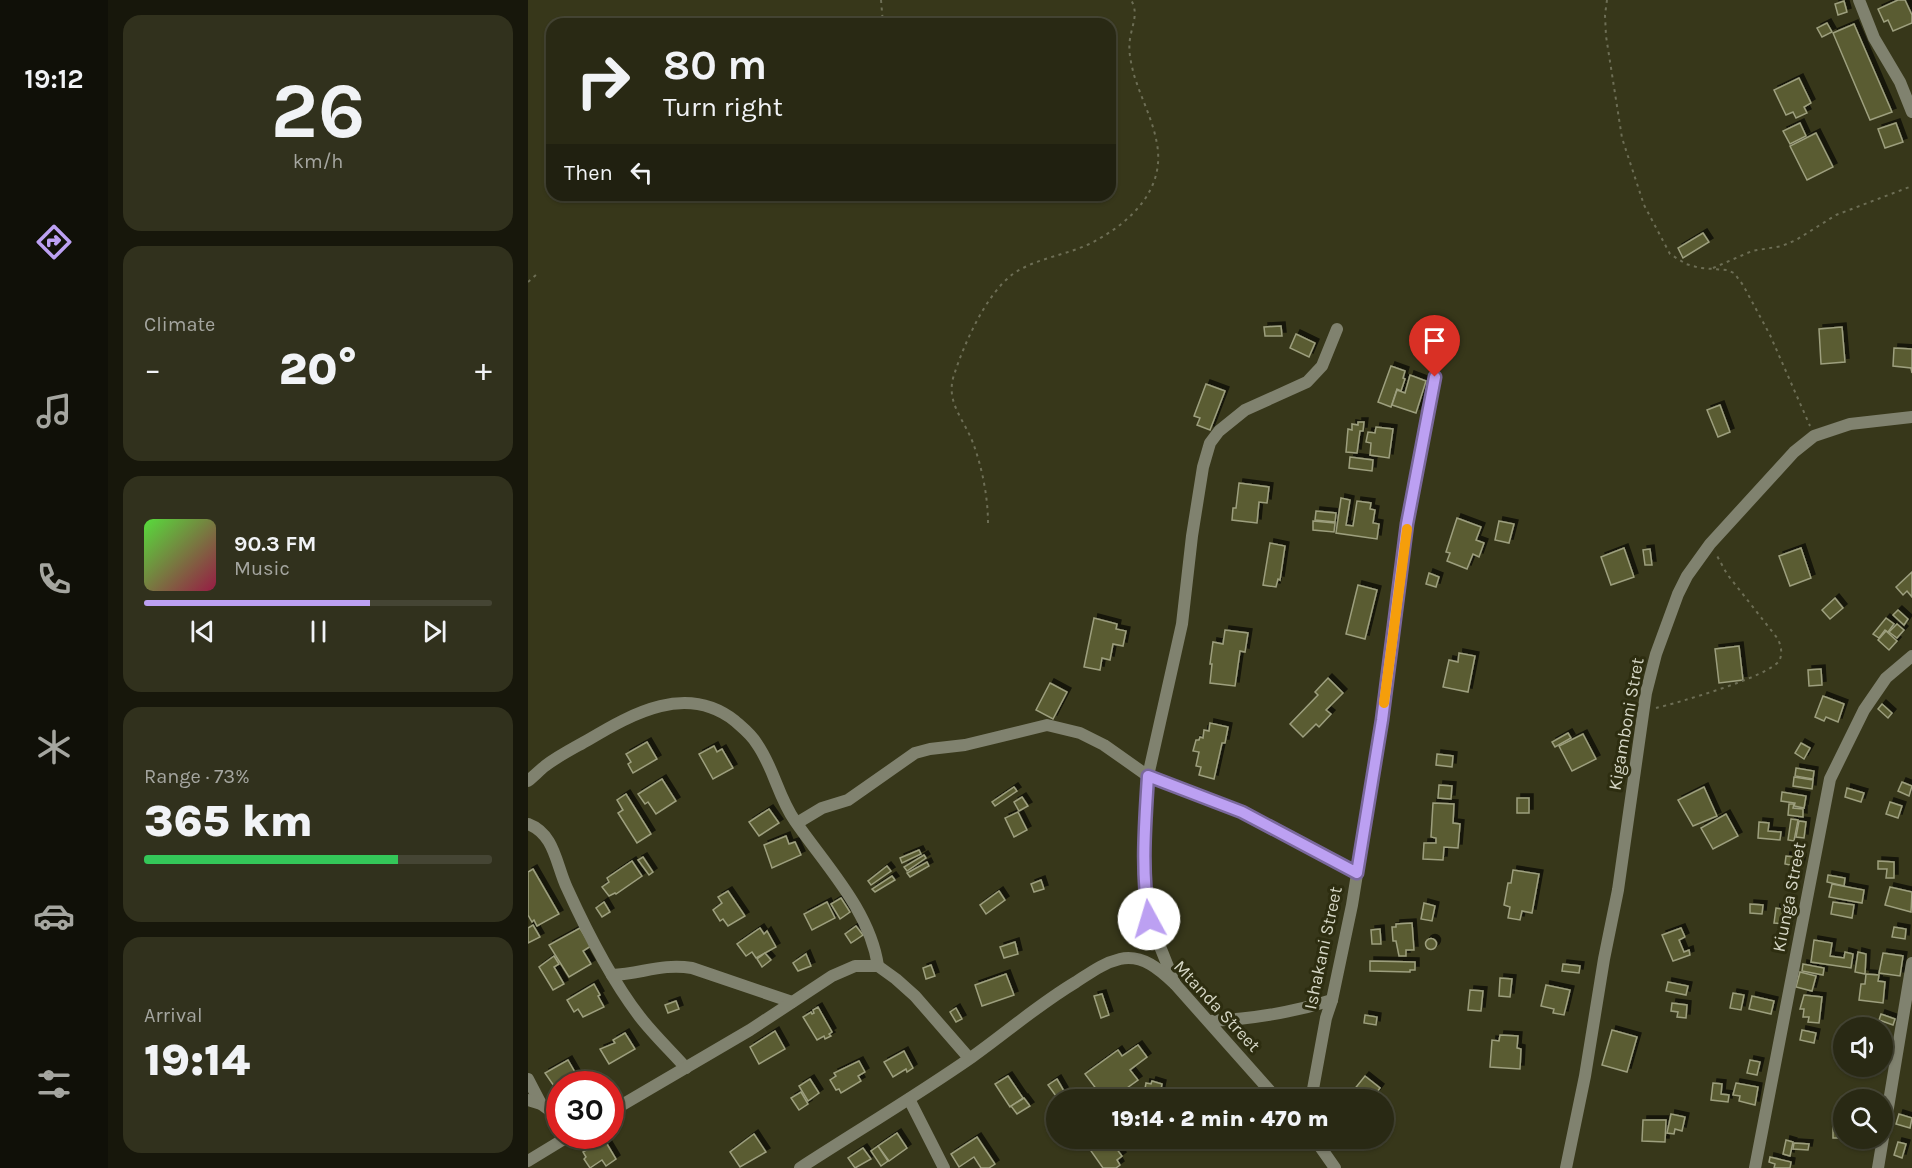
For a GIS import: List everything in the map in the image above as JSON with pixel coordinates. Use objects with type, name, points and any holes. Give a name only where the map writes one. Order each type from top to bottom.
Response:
[{"type":"street","points":[[1859,0],[1874,38],[1900,82],[1912,112]]},
{"type":"street","points":[[1175,984],[1149,919],[1145,899],[1144,834],[1148,776],[1182,624],[1197,497],[1203,467],[1210,443],[1219,430],[1245,410],[1306,382],[1322,366],[1337,329]]},
{"type":"street","name":"Ishakani Street","points":[[1313,1089],[1357,873],[1382,720],[1407,524],[1435,377]]},
{"type":"street","name":"Kigamboni Stret","points":[[1566,1168],[1618,890],[1643,711],[1656,654],[1678,594],[1687,576],[1710,544],[1776,470],[1814,436],[1850,424],[1912,417]]},
{"type":"street","name":"Kiunga Street","points":[[1755,1168],[1830,779],[1864,710],[1886,678],[1912,656]]},
{"type":"street","points":[[528,781],[545,766],[621,720],[671,703],[697,703],[723,712],[757,743],[769,765],[784,806],[860,914],[875,945],[878,966]]},
{"type":"street","points":[[796,823],[822,808],[841,803],[866,789],[915,753],[964,745],[1047,725],[1063,727],[1080,733],[1104,745],[1148,776],[1242,812],[1357,873]]},
{"type":"street","points":[[528,824],[544,833],[554,851],[564,882],[580,917],[612,975],[647,1026],[686,1068]]},
{"type":"street","name":"Mtanda Street","points":[[800,1168],[969,1059],[1020,1019],[1096,968],[1121,959],[1141,959],[1162,971],[1268,1089]]},
{"type":"street","points":[[1878,1168],[1907,1021],[1912,963]]},
{"type":"street","points":[[612,975],[640,972],[670,965],[682,966],[792,1002]]},
{"type":"street","points":[[624,1104],[686,1068],[832,976],[855,966],[878,966],[915,996],[969,1059]]},
{"type":"street","points":[[1209,1021],[1243,1020],[1279,1015],[1332,1000]]},
{"type":"street","points":[[528,1079],[541,1104]]},
{"type":"street","points":[[909,1099],[944,1168]]},
{"type":"street","points":[[528,1100],[546,1108]]},
{"type":"street","points":[[528,1161],[548,1149]]},
{"type":"street","points":[[1322,1149],[1335,1168]]},
{"type":"path","points":[[881,0],[882,18]]},
{"type":"path","points":[[988,523],[988,505],[973,443],[952,403],[953,378],[983,310],[1007,279],[1047,258],[1096,241],[1133,215],[1156,180],[1157,145],[1130,61],[1130,40],[1135,14],[1135,7],[1131,0]]},
{"type":"path","points":[[1607,0],[1606,36],[1622,138],[1644,204],[1670,254],[1686,264],[1727,270],[1734,273],[1743,285],[1770,335],[1814,436]]},
{"type":"path","points":[[1711,269],[1752,251],[1782,246],[1836,215],[1912,186]]},
{"type":"path","points":[[528,282],[536,275]]},
{"type":"path","points":[[1643,711],[1681,702],[1731,685],[1773,666],[1780,658],[1781,646],[1778,639],[1727,574],[1710,544]]},
{"type":"building","points":[[1898,0],[1905,0],[1912,15],[1912,23],[1893,31],[1888,20],[1884,22],[1878,9]]},
{"type":"building","points":[[1844,1],[1847,12],[1838,15],[1835,4]]},
{"type":"building","points":[[1827,23],[1832,32],[1822,37],[1817,28]]},
{"type":"building","points":[[1854,24],[1892,112],[1870,120],[1833,33]]},
{"type":"building","points":[[1799,78],[1811,103],[1804,107],[1807,113],[1796,118],[1793,112],[1786,115],[1774,90]]},
{"type":"building","points":[[1800,123],[1806,136],[1790,144],[1783,131]]},
{"type":"building","points":[[1896,123],[1903,142],[1885,148],[1878,129]]},
{"type":"building","points":[[1816,133],[1833,167],[1807,180],[1790,146]]},
{"type":"building","points":[[1703,233],[1709,242],[1683,258],[1678,248]]},
{"type":"building","points":[[1281,326],[1282,336],[1265,336],[1264,327]]},
{"type":"building","points":[[1842,327],[1845,362],[1821,364],[1819,329]]},
{"type":"building","points":[[1296,334],[1315,343],[1309,357],[1290,348]]},
{"type":"building","points":[[1894,348],[1912,349],[1912,373],[1911,368],[1893,366]]},
{"type":"building","points":[[1391,366],[1405,371],[1403,378],[1405,379],[1401,391],[1397,389],[1391,407],[1378,402]]},
{"type":"building","points":[[1410,375],[1426,381],[1416,413],[1392,405],[1397,390],[1405,393]]},
{"type":"building","points":[[1206,384],[1225,391],[1210,430],[1197,425],[1200,418],[1194,416]]},
{"type":"building","points":[[1720,405],[1730,432],[1718,437],[1707,410]]},
{"type":"building","points":[[1358,422],[1364,422],[1363,431],[1360,431],[1357,453],[1346,452],[1348,429],[1352,430],[1352,424],[1358,425]]},
{"type":"building","points":[[1376,427],[1393,429],[1389,458],[1370,455],[1371,443],[1366,442],[1368,432],[1375,433]]},
{"type":"building","points":[[1350,457],[1373,460],[1372,471],[1349,468]]},
{"type":"building","points":[[1239,483],[1269,487],[1267,503],[1259,502],[1257,523],[1232,520]]},
{"type":"building","points":[[1341,498],[1350,500],[1346,525],[1353,526],[1357,501],[1371,503],[1370,509],[1375,510],[1373,523],[1379,524],[1377,539],[1336,533]]},
{"type":"building","points":[[1316,511],[1336,513],[1335,522],[1315,520]]},
{"type":"building","points":[[1457,518],[1481,527],[1476,540],[1484,543],[1479,557],[1473,554],[1467,569],[1447,561],[1450,553],[1446,552]]},
{"type":"building","points":[[1313,521],[1335,523],[1334,532],[1313,530]]},
{"type":"building","points":[[1499,521],[1514,524],[1509,543],[1495,540]]},
{"type":"building","points":[[1270,543],[1285,546],[1280,580],[1278,579],[1276,587],[1263,585]]},
{"type":"building","points":[[1624,548],[1634,577],[1611,585],[1601,557]]},
{"type":"building","points":[[1801,548],[1811,578],[1790,586],[1779,556]]},
{"type":"building","points":[[1650,549],[1652,565],[1645,565],[1643,550]]},
{"type":"building","points":[[1912,572],[1912,597],[1907,591],[1903,595],[1896,587]]},
{"type":"building","points":[[1429,573],[1439,577],[1436,587],[1426,584]]},
{"type":"building","points":[[1358,585],[1377,590],[1365,639],[1346,634]]},
{"type":"building","points":[[1835,598],[1843,608],[1830,619],[1822,610]]},
{"type":"building","points":[[1898,610],[1908,619],[1904,625],[1893,615]]},
{"type":"building","points":[[1094,618],[1117,624],[1116,629],[1126,631],[1123,646],[1113,644],[1110,660],[1102,658],[1100,670],[1084,667]]},
{"type":"building","points":[[1886,618],[1894,624],[1879,638],[1873,634]]},
{"type":"building","points":[[1897,624],[1904,630],[1897,638],[1889,632]]},
{"type":"building","points":[[1225,630],[1248,633],[1245,652],[1240,651],[1235,686],[1210,683],[1213,642],[1223,644]]},
{"type":"building","points":[[1886,631],[1897,641],[1889,650],[1878,640]]},
{"type":"building","points":[[1739,646],[1743,680],[1719,683],[1715,649]]},
{"type":"building","points":[[1459,653],[1475,656],[1468,692],[1443,687],[1449,660],[1458,662]]},
{"type":"building","points":[[1821,669],[1822,685],[1809,686],[1808,670]]},
{"type":"building","points":[[1328,678],[1343,693],[1326,710],[1331,714],[1319,727],[1316,724],[1303,737],[1290,724],[1318,695],[1315,692]]},
{"type":"building","points":[[1050,683],[1067,692],[1053,719],[1036,710]]},
{"type":"building","points":[[1823,696],[1844,704],[1838,722],[1826,717],[1824,721],[1815,717]]},
{"type":"building","points":[[1882,704],[1892,713],[1888,718],[1878,709]]},
{"type":"building","points":[[1210,723],[1228,727],[1214,779],[1199,775],[1201,767],[1196,766],[1199,752],[1193,751],[1196,740],[1203,738],[1204,730],[1209,731]]},
{"type":"building","points":[[1568,733],[1571,738],[1555,747],[1552,742]]},
{"type":"building","points":[[1583,734],[1596,759],[1572,771],[1559,746]]},
{"type":"building","points":[[647,742],[657,759],[633,773],[628,764],[631,762],[626,754]]},
{"type":"building","points":[[1801,743],[1810,748],[1804,759],[1795,753]]},
{"type":"building","points":[[714,746],[717,752],[722,749],[733,768],[713,779],[699,754]]},
{"type":"building","points":[[1437,754],[1453,756],[1452,767],[1436,765]]},
{"type":"building","points":[[1796,768],[1814,771],[1813,779],[1795,776]]},
{"type":"building","points":[[1794,777],[1813,780],[1812,789],[1793,786]]},
{"type":"building","points":[[662,779],[676,801],[656,814],[648,802],[645,804],[638,794]]},
{"type":"building","points":[[1902,782],[1912,786],[1909,796],[1898,791]]},
{"type":"building","points":[[1439,785],[1452,786],[1451,799],[1438,798]]},
{"type":"building","points":[[1014,787],[1017,791],[995,806],[992,802]]},
{"type":"building","points":[[1704,787],[1717,816],[1693,826],[1678,800]]},
{"type":"building","points":[[1847,788],[1864,793],[1861,802],[1845,797]]},
{"type":"building","points":[[1782,792],[1806,796],[1804,808],[1794,806],[1795,803],[1781,801]]},
{"type":"building","points":[[626,794],[651,834],[637,843],[618,813],[623,810],[617,800]]},
{"type":"building","points":[[1022,797],[1028,806],[1019,811],[1014,802]]},
{"type":"building","points":[[1517,798],[1529,798],[1529,813],[1517,813]]},
{"type":"building","points":[[1890,802],[1902,806],[1898,818],[1886,814]]},
{"type":"building","points":[[1433,803],[1454,804],[1453,823],[1460,824],[1458,848],[1444,847],[1443,860],[1423,859],[1424,843],[1436,843],[1436,838],[1431,837]]},
{"type":"building","points":[[1789,804],[1794,804],[1793,808],[1803,809],[1803,817],[1788,815]]},
{"type":"building","points":[[769,809],[779,823],[759,836],[749,822]]},
{"type":"building","points":[[1018,812],[1027,830],[1014,837],[1005,818]]},
{"type":"building","points":[[1726,814],[1738,836],[1713,849],[1701,828]]},
{"type":"building","points":[[1791,819],[1798,820],[1794,841],[1788,840]]},
{"type":"building","points":[[1799,821],[1806,822],[1804,838],[1796,837]]},
{"type":"building","points":[[1759,822],[1769,823],[1768,831],[1781,832],[1780,840],[1758,838]]},
{"type":"building","points":[[786,836],[789,844],[795,842],[801,855],[772,868],[764,845]]},
{"type":"building","points":[[919,850],[921,854],[902,863],[900,858]]},
{"type":"building","points":[[924,855],[926,858],[907,871],[904,867]]},
{"type":"building","points":[[1786,856],[1802,858],[1800,867],[1785,864]]},
{"type":"building","points":[[643,857],[653,872],[649,875],[638,860]]},
{"type":"building","points":[[632,861],[642,876],[616,894],[609,896],[602,887],[609,882],[607,878]]},
{"type":"building","points":[[1878,861],[1894,862],[1894,878],[1886,878],[1887,869],[1878,869]]},
{"type":"building","points":[[927,862],[929,866],[910,877],[907,873]]},
{"type":"building","points":[[887,866],[891,871],[871,885],[868,881]]},
{"type":"building","points":[[533,869],[559,914],[537,926],[528,915],[528,872]]},
{"type":"building","points":[[1513,870],[1539,874],[1532,913],[1522,911],[1520,920],[1508,918],[1510,907],[1504,905]]},
{"type":"building","points":[[1828,875],[1845,878],[1844,886],[1827,882]]},
{"type":"building","points":[[892,876],[895,880],[875,892],[872,889]]},
{"type":"building","points":[[1041,880],[1044,889],[1034,892],[1031,884]]},
{"type":"building","points":[[1832,884],[1864,890],[1862,903],[1829,897]]},
{"type":"building","points":[[1890,887],[1912,892],[1911,912],[1885,905]]},
{"type":"building","points":[[728,891],[745,916],[728,926],[723,919],[720,921],[713,910],[722,903],[718,897]]},
{"type":"building","points":[[999,891],[1005,900],[986,914],[980,905]]},
{"type":"building","points":[[841,898],[850,912],[840,919],[831,904]]},
{"type":"building","points":[[604,902],[610,912],[602,917],[596,908]]},
{"type":"building","points":[[827,902],[835,918],[812,930],[804,914]]},
{"type":"building","points":[[1833,902],[1854,905],[1852,918],[1831,914]]},
{"type":"building","points":[[1424,903],[1435,906],[1432,921],[1421,919]]},
{"type":"building","points":[[1750,904],[1763,905],[1762,914],[1750,913]]},
{"type":"building","points":[[1776,908],[1788,910],[1786,924],[1774,923]]},
{"type":"building","points":[[1412,923],[1414,950],[1406,950],[1406,956],[1399,956],[1396,941],[1393,941],[1392,927],[1396,927],[1396,924]]},
{"type":"building","points":[[533,925],[540,937],[528,943],[528,928]]},
{"type":"building","points":[[856,926],[863,935],[851,943],[845,934]]},
{"type":"building","points":[[1894,927],[1906,929],[1905,939],[1892,937]]},
{"type":"building","points":[[580,928],[591,946],[583,951],[591,964],[569,977],[549,945]]},
{"type":"building","points":[[760,928],[764,934],[767,931],[776,947],[756,958],[752,952],[746,956],[737,944]]},
{"type":"building","points":[[1681,928],[1685,937],[1679,940],[1684,952],[1689,950],[1690,955],[1673,961],[1662,935]]},
{"type":"building","points":[[1380,929],[1381,944],[1372,944],[1371,930]]},
{"type":"building","points":[[1431,939],[1435,940],[1435,948],[1431,949],[1427,948],[1426,944],[1427,940]]},
{"type":"building","points":[[1814,940],[1832,943],[1830,956],[1844,958],[1845,952],[1853,954],[1851,968],[1811,962]]},
{"type":"building","points":[[1015,942],[1018,954],[1004,958],[1000,947]]},
{"type":"building","points":[[1858,952],[1866,954],[1865,974],[1855,972]]},
{"type":"building","points":[[765,953],[771,960],[762,967],[757,959]]},
{"type":"building","points":[[1883,953],[1903,956],[1900,976],[1879,973]]},
{"type":"building","points":[[806,954],[811,966],[798,971],[793,963]]},
{"type":"building","points":[[554,956],[559,964],[554,967],[564,984],[553,990],[539,967]]},
{"type":"building","points":[[1370,961],[1415,962],[1415,970],[1410,970],[1410,972],[1370,971]]},
{"type":"building","points":[[1563,964],[1580,966],[1579,973],[1562,971]]},
{"type":"building","points":[[1803,964],[1824,968],[1823,975],[1802,971]]},
{"type":"building","points":[[931,965],[935,976],[926,979],[923,968]]},
{"type":"building","points":[[1800,972],[1816,976],[1812,991],[1796,987]]},
{"type":"building","points":[[1006,974],[1014,995],[982,1006],[975,985]]},
{"type":"building","points":[[1866,974],[1879,975],[1878,981],[1885,982],[1883,1003],[1859,1000],[1861,984],[1865,984]]},
{"type":"building","points":[[1500,978],[1512,979],[1510,997],[1499,996]]},
{"type":"building","points":[[1668,982],[1688,986],[1686,995],[1666,991]]},
{"type":"building","points":[[594,984],[604,1007],[583,1017],[578,1009],[574,1012],[567,1000]]},
{"type":"building","points":[[1546,985],[1570,990],[1564,1015],[1553,1013],[1554,1009],[1541,1006]]},
{"type":"building","points":[[1470,990],[1483,991],[1481,1011],[1468,1010]]},
{"type":"building","points":[[1733,993],[1744,995],[1741,1010],[1730,1008]]},
{"type":"building","points":[[1102,994],[1109,1015],[1101,1018],[1094,996]]},
{"type":"building","points":[[1804,995],[1822,997],[1819,1023],[1808,1022],[1809,1017],[1803,1017],[1804,1009],[1800,1009]]},
{"type":"building","points":[[1752,996],[1774,1001],[1771,1014],[1749,1009]]},
{"type":"building","points":[[676,1001],[679,1009],[668,1013],[665,1005]]},
{"type":"building","points":[[1672,1003],[1687,1005],[1686,1018],[1677,1017],[1678,1012],[1671,1011]]},
{"type":"building","points":[[818,1007],[832,1032],[829,1034],[831,1036],[825,1039],[824,1036],[817,1040],[803,1017],[811,1012],[814,1013],[813,1010]]},
{"type":"building","points":[[956,1008],[962,1019],[956,1022],[950,1012]]},
{"type":"building","points":[[1365,1015],[1377,1017],[1376,1025],[1364,1023]]},
{"type":"building","points":[[1612,1030],[1637,1037],[1627,1072],[1602,1065]]},
{"type":"building","points":[[1802,1030],[1816,1033],[1814,1043],[1800,1040]]},
{"type":"building","points":[[775,1031],[785,1049],[759,1064],[750,1047]]},
{"type":"building","points":[[625,1033],[635,1049],[609,1064],[600,1049],[615,1043],[613,1040]]},
{"type":"building","points":[[1500,1035],[1518,1036],[1517,1048],[1521,1049],[1520,1069],[1490,1067],[1492,1040],[1499,1041]]},
{"type":"building","points":[[1138,1045],[1147,1057],[1130,1070],[1138,1080],[1126,1089],[1096,1089],[1085,1074],[1118,1050],[1122,1056]]},
{"type":"building","points":[[904,1051],[913,1068],[907,1072],[906,1069],[893,1077],[884,1062]]},
{"type":"building","points":[[568,1060],[574,1071],[549,1071]]},
{"type":"building","points":[[1750,1060],[1760,1062],[1757,1075],[1747,1073]]},
{"type":"building","points":[[859,1061],[865,1072],[858,1076],[861,1081],[841,1093],[839,1089],[836,1090],[830,1080],[836,1076],[834,1073]]},
{"type":"building","points":[[1008,1076],[1023,1098],[1010,1107],[995,1084]]},
{"type":"building","points":[[1365,1076],[1380,1088],[1379,1089],[1355,1089]]},
{"type":"building","points":[[810,1079],[819,1093],[808,1101],[799,1086]]},
{"type":"building","points":[[1057,1079],[1063,1089],[1051,1089],[1048,1085]]},
{"type":"building","points":[[1152,1081],[1162,1084],[1161,1089],[1145,1089],[1146,1083],[1151,1084]]},
{"type":"building","points":[[1713,1083],[1722,1084],[1721,1094],[1729,1095],[1728,1102],[1711,1100]]},
{"type":"building","points":[[1736,1083],[1758,1087],[1755,1105],[1739,1101],[1740,1096],[1733,1095]]},
{"type":"building","points":[[801,1092],[808,1104],[799,1110],[791,1098]]},
{"type":"building","points":[[1024,1098],[1030,1106],[1017,1114],[1011,1106]]},
{"type":"building","points":[[1671,1114],[1685,1117],[1682,1131],[1675,1129],[1674,1134],[1667,1133]]},
{"type":"building","points":[[1899,1114],[1912,1118],[1910,1128],[1896,1124]]},
{"type":"building","points":[[1643,1120],[1666,1120],[1665,1142],[1642,1141]]},
{"type":"building","points":[[897,1133],[907,1148],[889,1161],[878,1146]]},
{"type":"building","points":[[754,1134],[766,1152],[740,1167],[730,1152]]},
{"type":"building","points":[[977,1137],[995,1164],[989,1168],[981,1168],[974,1157],[959,1167],[951,1154]]},
{"type":"building","points":[[1786,1140],[1793,1142],[1790,1156],[1783,1154]]},
{"type":"building","points":[[1898,1142],[1906,1144],[1902,1158],[1894,1155]]},
{"type":"building","points":[[1794,1143],[1809,1144],[1808,1150],[1793,1149]]},
{"type":"building","points":[[878,1146],[888,1161],[881,1166],[871,1151]]},
{"type":"building","points":[[863,1148],[871,1159],[855,1168],[848,1158]]},
{"type":"building","points":[[588,1149],[610,1149],[616,1159],[606,1166],[602,1160],[590,1168],[584,1159],[586,1157],[583,1152]]},
{"type":"building","points":[[1093,1149],[1117,1149],[1122,1156],[1117,1160],[1120,1165],[1116,1168],[1103,1168],[1091,1151]]},
{"type":"building","points":[[1770,1157],[1791,1162],[1790,1168],[1774,1168],[1775,1164],[1769,1162]]},
{"type":"slow traffic","points":[[1384,703],[1407,529]]},
{"type":"route","points":[[1149,919],[1145,899],[1144,851],[1148,776],[1242,812],[1357,873],[1382,720],[1407,524],[1435,377]]}]
